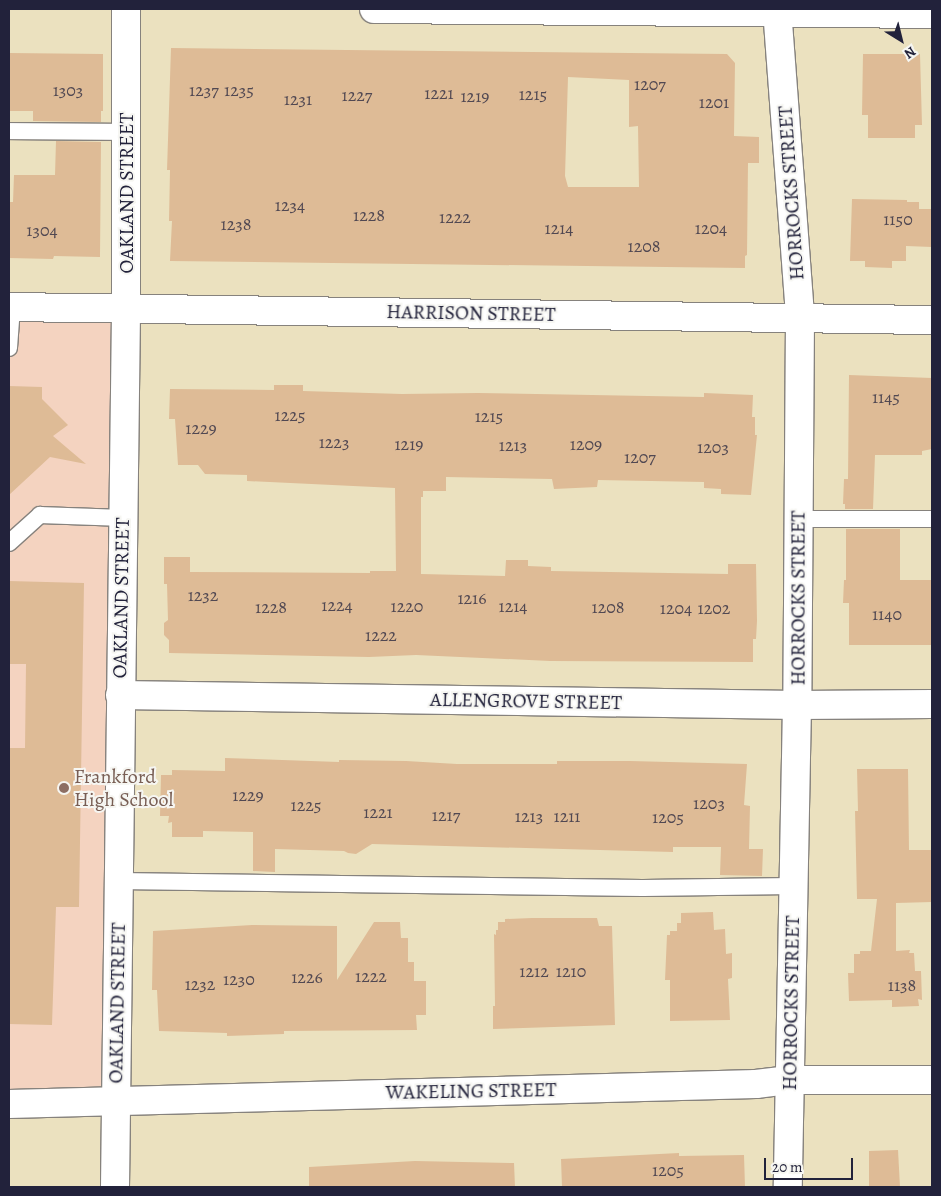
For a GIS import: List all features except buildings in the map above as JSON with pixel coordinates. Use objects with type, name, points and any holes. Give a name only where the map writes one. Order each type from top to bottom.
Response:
[{"type":"street","name":"OAKLAND STREET","points":[[115,1187],[126,308],[126,9]]},
{"type":"street","points":[[374,9],[778,11],[932,14]]},
{"type":"street","name":"HORROCKS STREET","points":[[778,11],[800,318],[797,705],[788,1187]]},
{"type":"street","name":"HARRISON STREET","points":[[10,307],[932,320]]},
{"type":"street","name":"ALLENGROVE STREET","points":[[120,695],[797,705],[932,704]]},
{"type":"street","name":"WAKELING STREET","points":[[9,1104],[756,1084],[790,1080],[932,1080]]},
{"type":"lane","points":[[9,131],[126,132]]},
{"type":"lane","points":[[9,348],[10,307]]},
{"type":"lane","points":[[9,543],[40,516],[123,518]]},
{"type":"lane","points":[[798,519],[932,519]]},
{"type":"lane","points":[[118,880],[643,888],[793,886]]},
{"type":"shaded area","name":"Frankford High School","points":[[9,307],[126,308],[115,1100],[9,1104]]},
{"type":"place","name":"Frankford High School","points":[[64,788]]}]
